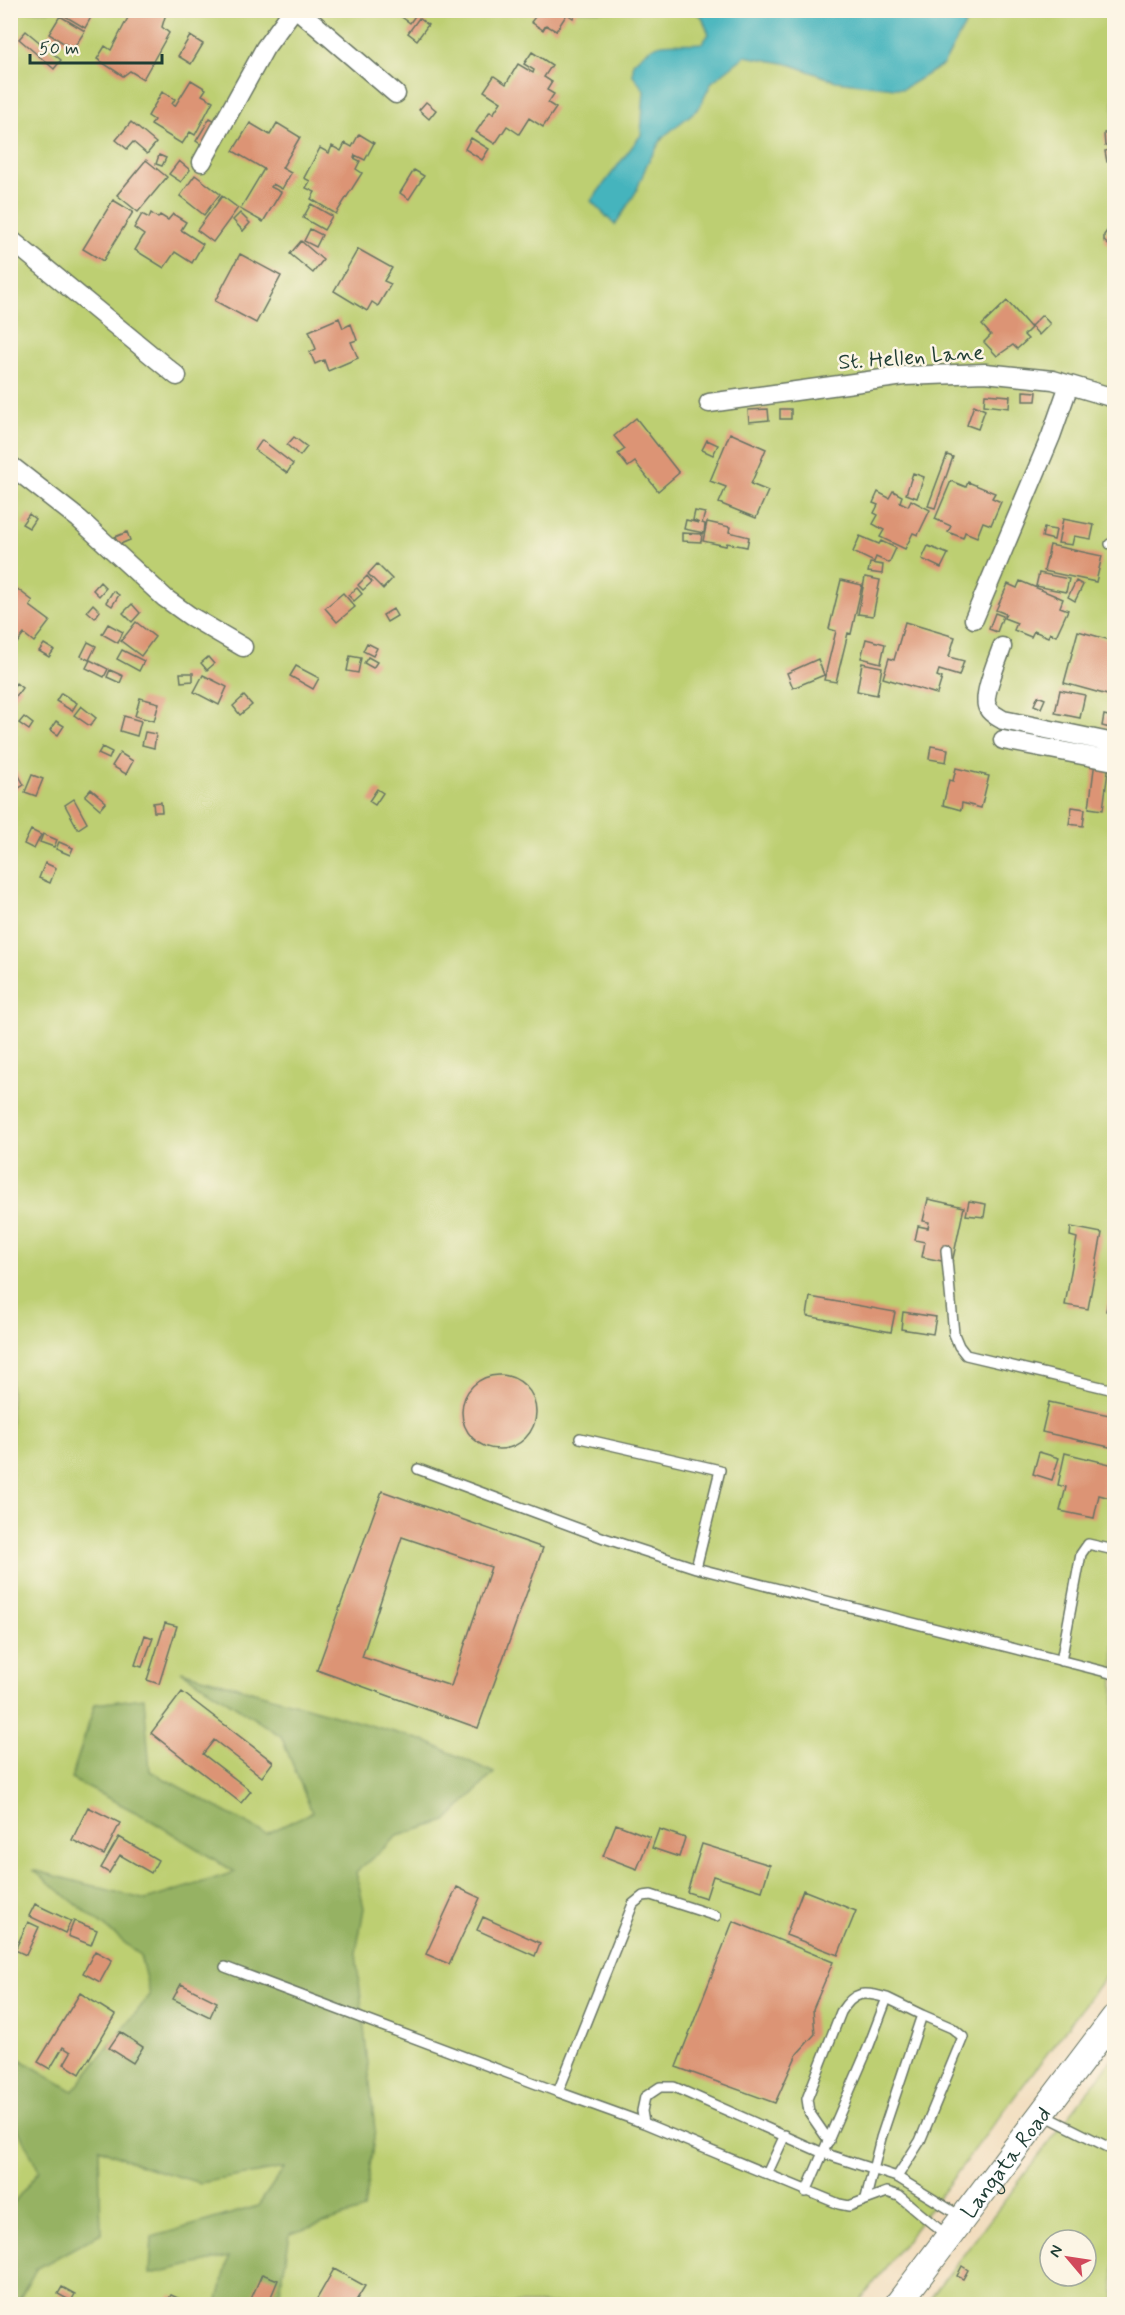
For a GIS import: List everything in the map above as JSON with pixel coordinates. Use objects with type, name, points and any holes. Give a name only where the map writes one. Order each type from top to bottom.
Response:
[{"type":"main road","name":"Langata Road","points":[[898,2304],[1114,2018]]},
{"type":"street","points":[[202,162],[265,48],[293,10]]},
{"type":"street","points":[[298,10],[396,94]]},
{"type":"street","points":[[10,239],[177,376]]},
{"type":"street","name":"St. Hellen Lane","points":[[709,403],[904,376],[985,373],[1053,380],[1114,398]]},
{"type":"street","points":[[974,619],[1046,447],[1069,385]]},
{"type":"street","points":[[10,465],[79,519],[165,598],[190,616],[243,647]]},
{"type":"street","points":[[1002,647],[987,693],[988,709],[1003,720],[1114,743]]},
{"type":"street","points":[[1004,741],[1114,761]]},
{"type":"lane","points":[[946,1250],[954,1334],[966,1355],[1114,1390]]},
{"type":"lane","points":[[580,1438],[720,1470],[696,1568]]},
{"type":"lane","points":[[418,1469],[604,1538],[696,1568],[1114,1674]]},
{"type":"lane","points":[[1061,1661],[1081,1554],[1088,1545],[1114,1550]]},
{"type":"lane","points":[[558,2092],[633,1904],[638,1899],[651,1896],[716,1916]]},
{"type":"lane","points":[[225,1967],[644,2123],[839,2204],[849,2206],[887,2192],[899,2196],[956,2228]]},
{"type":"lane","points":[[829,2141],[809,2112],[807,2099],[841,2012],[847,2003],[860,1993],[872,1993],[952,2028],[963,2037],[920,2141],[897,2177]]},
{"type":"lane","points":[[806,2192],[887,1998]]},
{"type":"lane","points":[[866,2198],[881,2138],[922,2015]]},
{"type":"lane","points":[[644,2123],[642,2110],[645,2097],[660,2086],[668,2085],[692,2093],[823,2153],[897,2177],[956,2228]]},
{"type":"lane","points":[[1041,2114],[1114,2151]]},
{"type":"lane","points":[[767,2174],[785,2135]]},
{"type":"green space","points":[[11,11],[1114,11],[1114,1965],[858,2304],[11,2304]]},
{"type":"green space","points":[[181,1671],[425,1741],[494,1773],[446,1821],[398,1836],[356,1872],[364,1908],[356,1953],[375,2130],[364,2210],[290,2234],[278,2304],[217,2304],[229,2257],[150,2274],[152,2237],[258,2206],[284,2168],[200,2183],[143,2166],[99,2148],[101,2233],[36,2269],[17,2304],[11,2304],[11,2206],[39,2171],[11,2115],[10,2053],[73,2091],[150,1995],[140,1955],[33,1870],[146,1900],[235,1872],[147,1818],[71,1779],[95,1704],[144,1698],[150,1771],[266,1834],[312,1812],[281,1736]]},
{"type":"green space","points":[[1114,2057],[1114,2304],[926,2304]]},
{"type":"water","points":[[693,11],[976,11],[968,20],[943,65],[903,89],[836,81],[789,64],[745,56],[712,82],[699,108],[663,137],[647,164],[636,192],[615,225],[591,201],[641,135],[644,90],[633,75],[633,63],[658,45],[702,43],[709,34],[702,17]]},
{"type":"building","points":[[55,10],[95,10],[85,28]]},
{"type":"building","points":[[134,10],[167,10],[162,27],[169,33],[143,79],[130,71],[123,76],[97,59],[105,46],[111,50]]},
{"type":"building","points":[[392,10],[419,10],[410,23]]},
{"type":"building","points":[[425,10],[443,10],[437,19]]},
{"type":"building","points":[[525,10],[578,10],[573,18],[567,14],[556,31],[546,25],[543,30],[531,22],[535,17]]},
{"type":"building","points":[[60,16],[85,31],[73,49],[49,34]]},
{"type":"building","points":[[419,18],[428,25],[417,40],[408,33]]},
{"type":"building","points":[[26,31],[61,60],[54,69],[19,39]]},
{"type":"building","points":[[190,36],[203,44],[191,64],[178,56]]},
{"type":"building","points":[[532,52],[552,65],[544,77],[552,82],[547,90],[554,94],[548,103],[556,108],[543,127],[529,118],[519,134],[507,126],[495,144],[476,132],[490,111],[493,114],[501,102],[484,91],[494,76],[506,84],[518,64],[533,73],[534,70],[524,64]]},
{"type":"building","points":[[191,80],[206,89],[202,95],[213,101],[195,135],[190,132],[182,144],[151,125],[154,120],[148,116],[162,92],[175,99],[172,104],[175,106]]},
{"type":"building","points":[[426,102],[436,110],[429,119],[419,110]]},
{"type":"building","points":[[210,118],[219,123],[205,147],[196,141]]},
{"type":"building","points":[[131,122],[156,143],[147,154],[133,142],[127,149],[116,140]]},
{"type":"building","points":[[250,123],[270,135],[277,123],[300,137],[282,168],[291,173],[282,189],[273,184],[271,187],[281,192],[263,222],[240,209],[264,169],[233,151]]},
{"type":"building","points":[[1113,132],[1114,146],[1105,146],[1104,133]]},
{"type":"building","points":[[359,134],[374,143],[365,160],[355,155],[354,158],[360,161],[356,169],[362,173],[336,214],[311,199],[315,192],[306,188],[310,181],[304,178],[320,148],[329,153],[332,146],[341,151],[345,143],[352,147]]},
{"type":"building","points":[[471,138],[489,149],[482,160],[465,149]]},
{"type":"building","points":[[1114,149],[1114,161],[1107,162],[1105,151]]},
{"type":"building","points":[[159,155],[166,158],[162,166],[156,164]]},
{"type":"building","points":[[146,160],[167,177],[138,212],[117,195]]},
{"type":"building","points":[[179,161],[190,170],[181,182],[169,174]]},
{"type":"building","points":[[414,170],[424,176],[409,199],[400,193]]},
{"type":"building","points":[[195,175],[220,194],[204,215],[180,196]]},
{"type":"building","points":[[222,196],[238,208],[213,242],[197,230]]},
{"type":"building","points":[[113,200],[133,212],[103,261],[83,249]]},
{"type":"building","points":[[311,204],[332,216],[324,230],[303,218]]},
{"type":"building","points":[[151,213],[158,218],[160,215],[168,220],[173,214],[186,222],[181,230],[203,244],[192,263],[175,252],[164,268],[135,250],[144,235],[134,228],[142,214],[149,218]]},
{"type":"building","points":[[240,213],[250,223],[243,231],[233,220]]},
{"type":"building","points":[[1114,226],[1114,248],[1112,248],[1104,241],[1104,235],[1110,227]]},
{"type":"building","points":[[310,229],[322,235],[316,247],[304,241]]},
{"type":"building","points":[[301,241],[323,260],[313,273],[290,254]]},
{"type":"building","points":[[358,249],[392,268],[384,281],[391,284],[378,306],[372,302],[367,311],[334,291]]},
{"type":"building","points":[[240,254],[281,276],[256,323],[215,301]]},
{"type":"building","points":[[1007,301],[1031,328],[1024,335],[1028,339],[1017,349],[1013,345],[997,356],[984,342],[991,335],[982,325]]},
{"type":"building","points":[[1042,315],[1050,324],[1039,335],[1031,326]]},
{"type":"building","points":[[339,318],[343,328],[351,324],[357,340],[351,342],[358,358],[328,371],[324,360],[315,364],[310,352],[316,349],[309,331]]},
{"type":"building","points":[[1023,391],[1037,392],[1036,401],[1023,401]]},
{"type":"building","points":[[985,394],[1010,396],[1009,408],[984,405]]},
{"type":"building","points":[[974,405],[985,410],[978,429],[967,425]]},
{"type":"building","points":[[768,409],[769,420],[749,422],[748,410]]},
{"type":"building","points":[[780,409],[791,409],[791,419],[780,419]]},
{"type":"building","points":[[636,418],[679,473],[658,491],[635,462],[628,467],[618,454],[625,449],[614,436]]},
{"type":"building","points":[[730,433],[766,449],[751,484],[768,491],[756,518],[719,503],[726,487],[710,481]]},
{"type":"building","points":[[294,437],[307,447],[300,456],[287,445]]},
{"type":"building","points":[[262,440],[293,464],[287,473],[255,450]]},
{"type":"building","points":[[707,440],[718,445],[713,455],[702,450]]},
{"type":"building","points":[[947,455],[953,457],[935,508],[928,506]]},
{"type":"building","points":[[913,473],[924,477],[917,498],[906,494]]},
{"type":"building","points":[[951,481],[966,487],[968,482],[995,493],[992,498],[1001,502],[991,525],[983,522],[977,537],[965,532],[963,538],[948,532],[951,526],[935,519]]},
{"type":"building","points":[[893,491],[902,496],[900,502],[908,506],[911,500],[930,510],[918,535],[913,533],[905,549],[880,537],[884,530],[873,524],[878,515],[874,513],[878,505],[873,503],[878,492],[889,498]]},
{"type":"building","points":[[695,511],[705,513],[702,523],[705,524],[704,533],[684,529],[686,520],[699,523],[693,520]]},
{"type":"building","points":[[29,514],[35,519],[29,528],[22,524]]},
{"type":"building","points":[[1063,519],[1094,525],[1091,539],[1074,536],[1072,545],[1058,543]]},
{"type":"building","points":[[707,522],[730,527],[729,532],[749,537],[747,547],[727,543],[726,546],[703,541]]},
{"type":"building","points":[[1044,528],[1056,530],[1054,540],[1042,537]]},
{"type":"building","points":[[127,532],[130,540],[118,545],[115,537]]},
{"type":"building","points":[[682,533],[702,534],[701,542],[682,541]]},
{"type":"building","points":[[860,536],[879,544],[881,541],[896,548],[889,563],[876,557],[874,562],[853,552]]},
{"type":"building","points":[[1050,545],[1102,556],[1096,582],[1044,571]]},
{"type":"building","points":[[928,546],[948,554],[941,568],[922,559]]},
{"type":"building","points":[[870,563],[883,565],[882,574],[868,572]]},
{"type":"building","points":[[377,564],[392,579],[383,589],[368,574]]},
{"type":"building","points":[[1039,573],[1069,579],[1066,592],[1036,586]]},
{"type":"building","points":[[367,576],[372,582],[363,590],[358,585]]},
{"type":"building","points":[[865,577],[880,580],[873,616],[858,614]]},
{"type":"building","points":[[841,580],[862,585],[851,634],[848,633],[836,682],[824,680],[836,631],[829,629]]},
{"type":"building","points":[[1020,581],[1063,599],[1060,607],[1068,610],[1056,636],[1050,633],[1048,637],[1034,631],[1031,637],[1014,630],[1017,623],[1004,618],[1006,614],[996,610],[1008,584],[1017,588]]},
{"type":"building","points":[[1076,581],[1083,585],[1075,601],[1068,597]]},
{"type":"building","points":[[100,582],[106,588],[99,596],[93,590]]},
{"type":"building","points":[[12,585],[33,601],[30,606],[50,621],[34,642],[24,634],[10,652],[10,587]]},
{"type":"building","points":[[357,588],[362,594],[354,601],[348,595]]},
{"type":"building","points":[[113,591],[119,595],[112,606],[106,602]]},
{"type":"building","points":[[343,593],[355,607],[337,622],[325,608]]},
{"type":"building","points":[[93,604],[100,611],[95,618],[87,611]]},
{"type":"building","points":[[132,604],[140,613],[132,622],[123,613]]},
{"type":"building","points":[[393,609],[397,616],[387,622],[383,615]]},
{"type":"building","points":[[995,613],[1003,616],[997,632],[989,629]]},
{"type":"building","points":[[136,622],[155,637],[141,656],[121,641]]},
{"type":"building","points":[[905,622],[955,637],[949,657],[964,661],[959,676],[939,670],[937,676],[942,678],[937,694],[883,678],[889,658],[894,660]]},
{"type":"building","points":[[108,624],[123,632],[118,643],[102,634]]},
{"type":"building","points":[[1078,631],[1114,641],[1114,683],[1111,696],[1064,683]]},
{"type":"building","points":[[866,639],[885,644],[881,663],[861,658]]},
{"type":"building","points":[[88,642],[96,646],[89,660],[81,656]]},
{"type":"building","points":[[367,643],[377,648],[373,656],[363,651]]},
{"type":"building","points":[[44,644],[54,650],[49,657],[39,651]]},
{"type":"building","points":[[122,650],[144,661],[139,671],[117,659]]},
{"type":"building","points":[[350,656],[361,658],[358,673],[347,671]]},
{"type":"building","points":[[208,657],[214,664],[207,670],[201,663]]},
{"type":"building","points":[[368,657],[377,662],[373,668],[364,663]]},
{"type":"building","points":[[818,659],[824,675],[793,688],[787,673]]},
{"type":"building","points":[[90,660],[108,669],[104,677],[86,668]]},
{"type":"building","points":[[862,663],[882,667],[877,695],[857,691]]},
{"type":"building","points":[[296,666],[319,678],[313,689],[290,676]]},
{"type":"building","points":[[110,670],[123,676],[120,683],[107,677]]},
{"type":"building","points":[[180,673],[193,673],[193,681],[181,682]]},
{"type":"building","points":[[203,675],[227,687],[219,705],[194,692]]},
{"type":"building","points":[[16,683],[22,688],[14,699],[10,697],[10,691]]},
{"type":"building","points":[[1060,690],[1085,695],[1080,718],[1055,713]]},
{"type":"building","points":[[61,693],[77,703],[72,711],[56,701]]},
{"type":"building","points":[[244,696],[252,705],[240,715],[233,706]]},
{"type":"building","points":[[1038,696],[1045,699],[1041,708],[1034,705]]},
{"type":"building","points":[[140,698],[159,703],[154,721],[135,716]]},
{"type":"building","points":[[81,706],[96,718],[90,726],[74,715]]},
{"type":"building","points":[[1104,715],[1113,717],[1110,728],[1102,726]]},
{"type":"building","points":[[124,716],[141,721],[137,736],[120,731]]},
{"type":"building","points":[[24,717],[33,724],[29,730],[19,723]]},
{"type":"building","points":[[56,721],[64,726],[58,735],[50,730]]},
{"type":"building","points":[[145,732],[156,734],[154,748],[142,745]]},
{"type":"building","points":[[931,746],[948,749],[946,762],[929,759]]},
{"type":"building","points":[[102,747],[112,752],[109,759],[98,754]]},
{"type":"building","points":[[120,753],[133,761],[126,774],[112,766]]},
{"type":"building","points":[[1095,761],[1109,763],[1103,810],[1089,808]]},
{"type":"building","points":[[956,768],[989,776],[981,808],[962,803],[961,810],[943,805],[949,780],[953,781]]},
{"type":"building","points":[[17,772],[24,785],[16,790],[10,776]]},
{"type":"building","points":[[32,775],[43,779],[36,796],[25,792]]},
{"type":"building","points":[[91,789],[106,802],[100,809],[85,796]]},
{"type":"building","points":[[377,789],[383,793],[375,805],[369,801]]},
{"type":"building","points":[[74,799],[87,823],[78,829],[65,805]]},
{"type":"building","points":[[161,802],[162,812],[154,812],[153,803]]},
{"type":"building","points":[[1072,807],[1085,809],[1083,826],[1069,824]]},
{"type":"building","points":[[31,830],[41,835],[34,849],[24,844]]},
{"type":"building","points":[[43,834],[57,840],[54,847],[40,842]]},
{"type":"building","points":[[59,842],[73,848],[70,855],[56,849]]},
{"type":"building","points":[[45,863],[56,868],[50,883],[39,878]]},
{"type":"building","points":[[928,1199],[964,1207],[952,1263],[922,1257],[925,1242],[915,1240],[918,1226],[928,1228],[929,1222],[923,1221]]},
{"type":"building","points":[[969,1201],[986,1204],[984,1217],[966,1215]]},
{"type":"building","points":[[1071,1227],[1102,1233],[1088,1309],[1065,1305],[1077,1238],[1070,1236]]},
{"type":"building","points":[[1114,1276],[1114,1313],[1106,1311]]},
{"type":"building","points":[[810,1297],[895,1312],[891,1332],[807,1316]]},
{"type":"building","points":[[903,1312],[936,1317],[933,1334],[901,1329]]},
{"type":"building","points":[[499,1375],[513,1378],[525,1386],[533,1398],[536,1412],[533,1426],[525,1438],[513,1446],[499,1449],[485,1446],[473,1438],[465,1426],[462,1412],[465,1398],[473,1386],[485,1378]]},
{"type":"building","points":[[1049,1402],[1114,1416],[1114,1448],[1042,1432]]},
{"type":"building","points":[[1039,1452],[1059,1458],[1052,1480],[1033,1474]]},
{"type":"building","points":[[1065,1453],[1114,1465],[1114,1499],[1099,1495],[1094,1518],[1060,1511],[1066,1487],[1058,1485]]},
{"type":"building","points":[[382,1491],[543,1548],[478,1728],[317,1670]],"holes":[[[402,1537],[491,1567],[451,1686],[362,1657]]]},
{"type":"building","points":[[165,1623],[177,1626],[159,1684],[147,1680]]},
{"type":"building","points":[[145,1635],[153,1638],[142,1667],[135,1665]]},
{"type":"building","points":[[182,1692],[273,1762],[262,1777],[214,1740],[203,1754],[251,1791],[241,1803],[151,1733]]},
{"type":"building","points":[[88,1807],[120,1823],[104,1855],[72,1840]]},
{"type":"building","points":[[616,1824],[650,1837],[637,1869],[603,1856]]},
{"type":"building","points":[[659,1829],[685,1838],[679,1857],[652,1848]]},
{"type":"building","points":[[119,1837],[158,1860],[151,1873],[120,1855],[109,1873],[101,1868]]},
{"type":"building","points":[[702,1844],[770,1865],[762,1891],[713,1876],[706,1898],[687,1892]]},
{"type":"building","points":[[457,1887],[480,1898],[449,1964],[426,1954]]},
{"type":"building","points":[[803,1890],[856,1911],[838,1955],[786,1935]]},
{"type":"building","points":[[35,1904],[71,1921],[65,1933],[29,1916]]},
{"type":"building","points":[[483,1917],[540,1943],[535,1956],[477,1930]]},
{"type":"building","points":[[74,1921],[97,1930],[91,1945],[68,1936]]},
{"type":"building","points":[[733,1921],[833,1962],[813,2009],[815,2034],[797,2054],[775,2103],[676,2067]]},
{"type":"building","points":[[28,1922],[39,1927],[26,1955],[15,1950]]},
{"type":"building","points":[[95,1951],[112,1960],[100,1982],[83,1973]]},
{"type":"building","points":[[181,1984],[217,2002],[210,2017],[173,1999]]},
{"type":"building","points":[[80,1993],[115,2015],[80,2074],[64,2064],[71,2052],[63,2047],[50,2069],[38,2062]]},
{"type":"building","points":[[120,2032],[143,2047],[133,2063],[109,2048]]},
{"type":"building","points":[[962,2266],[968,2270],[963,2279],[957,2276]]},
{"type":"building","points":[[334,2269],[365,2286],[354,2304],[314,2304]]},
{"type":"building","points":[[262,2274],[278,2280],[268,2304],[251,2299]]},
{"type":"building","points":[[62,2287],[75,2294],[71,2301],[58,2294]]},
{"type":"building","points":[[171,2295],[191,2304],[166,2304]]}]
